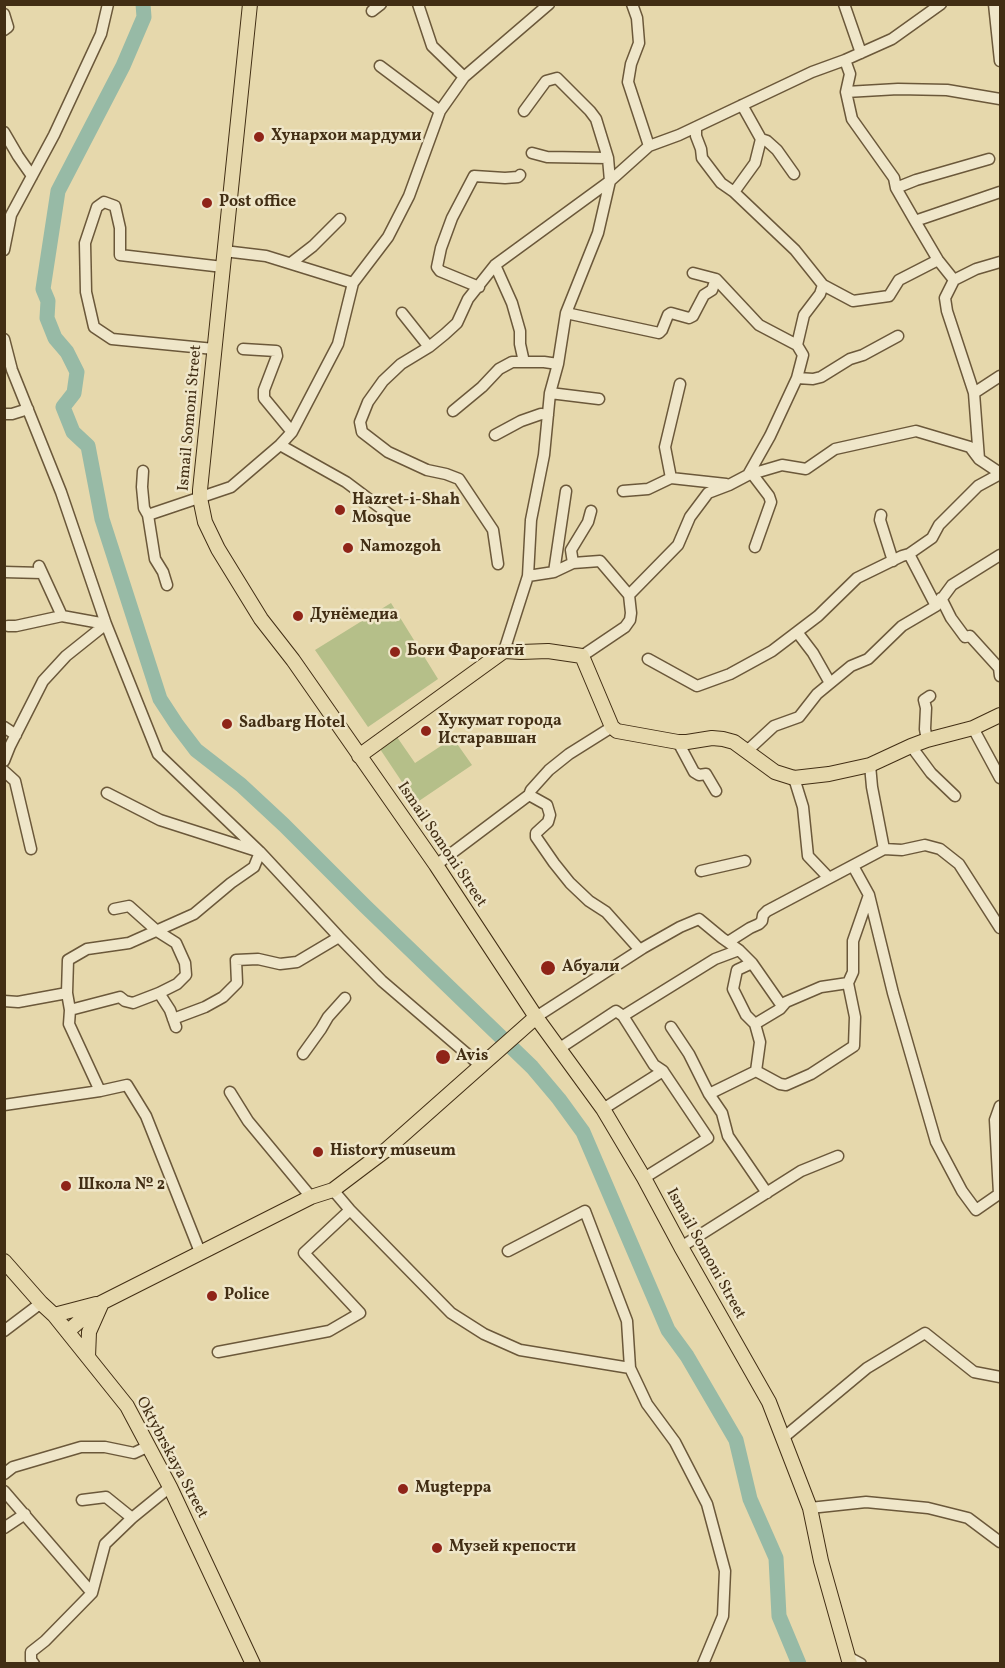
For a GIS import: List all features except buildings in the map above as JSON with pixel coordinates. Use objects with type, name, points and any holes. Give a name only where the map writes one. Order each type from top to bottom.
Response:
[{"type":"main road","name":"Ismail Somoni Street","points":[[250,4],[200,498],[205,522],[218,549],[261,619],[293,660],[436,865],[533,1019],[560,1048],[603,1109],[644,1178],[769,1402],[810,1508],[821,1561],[853,1661]]},
{"type":"main road","points":[[359,756],[504,651],[548,651],[582,656],[612,727],[617,731],[678,742],[723,739],[734,742],[775,772],[794,778],[829,774],[870,765],[911,746],[973,728],[1000,715]]},
{"type":"main road","points":[[54,1315],[101,1303],[311,1197],[333,1190],[386,1150],[533,1019]]},
{"type":"main road","name":"Oktybrskaya Street","points":[[4,1261],[68,1331],[127,1406],[170,1487],[253,1664]]},
{"type":"main road","points":[[68,1331],[101,1303]]},
{"type":"main road","points":[[88,1357],[89,1332],[101,1303]]},
{"type":"street","points":[[4,250],[8,213],[32,176],[54,135],[101,34],[108,4]]},
{"type":"street","points":[[418,4],[432,46],[464,77]]},
{"type":"street","points":[[148,515],[231,487],[292,432],[338,344],[353,283],[388,237],[409,196],[440,111],[464,77],[549,4]]},
{"type":"street","points":[[632,4],[639,43],[631,64],[628,82],[649,146]]},
{"type":"street","points":[[844,4],[861,53]]},
{"type":"street","points":[[498,564],[493,530],[459,479],[428,470],[388,452],[362,432],[360,422],[368,402],[383,381],[401,364],[429,347],[457,323],[468,299],[495,265],[508,253],[568,213],[610,181],[649,146],[679,135],[812,72],[892,39],[941,4]]},
{"type":"street","points":[[994,4],[1000,60]]},
{"type":"street","points":[[4,14],[8,27],[4,30]]},
{"type":"street","points":[[845,60],[850,74],[846,92],[852,119],[894,178],[896,188],[938,260],[954,280]]},
{"type":"street","points":[[380,66],[440,111]]},
{"type":"street","points":[[504,651],[528,576],[531,519],[544,456],[550,393],[567,313],[598,233],[610,181],[609,158],[596,119],[557,78],[546,81],[524,111]]},
{"type":"street","points":[[846,92],[898,89],[947,90],[1000,99]]},
{"type":"street","points":[[742,105],[761,139],[770,143],[794,174]]},
{"type":"street","points":[[696,127],[702,158],[721,183],[734,192],[795,250],[823,285],[853,301],[889,296],[899,280],[938,260]]},
{"type":"street","points":[[4,132],[32,176]]},
{"type":"street","points":[[734,192],[755,163],[761,139]]},
{"type":"street","points":[[532,153],[547,157],[609,158]]},
{"type":"street","points":[[896,188],[989,159]]},
{"type":"street","points":[[479,287],[440,271],[437,267],[441,248],[452,218],[474,176],[505,178],[520,175]]},
{"type":"street","points":[[915,220],[1000,192]]},
{"type":"street","points":[[214,349],[112,339],[94,327],[86,292],[85,243],[97,207],[104,202],[115,206],[120,228],[120,255],[223,267]]},
{"type":"street","points":[[291,264],[340,219]]},
{"type":"street","points":[[224,251],[266,256],[353,283]]},
{"type":"street","points":[[979,459],[974,393],[946,311],[945,298],[954,280],[976,269],[1000,262]]},
{"type":"street","points":[[495,265],[518,322],[524,362]]},
{"type":"street","points":[[693,273],[716,279],[759,325],[797,345],[803,355],[797,378],[750,475]]},
{"type":"street","points":[[567,313],[659,333],[663,330],[668,315],[671,313],[689,318],[693,316],[704,296],[712,290],[716,279]]},
{"type":"street","points":[[797,345],[804,315],[820,294],[823,285]]},
{"type":"street","points":[[402,313],[429,347]]},
{"type":"street","points":[[797,378],[821,377],[850,359],[863,355],[898,336]]},
{"type":"street","points":[[4,339],[12,370],[61,492],[106,624],[158,754],[260,852],[382,981],[482,1065]]},
{"type":"street","points":[[243,349],[276,351],[277,356],[264,390],[264,398],[292,432]]},
{"type":"street","points":[[453,411],[482,387],[499,369],[512,362],[558,364]]},
{"type":"street","points":[[974,393],[1000,376]]},
{"type":"street","points":[[671,478],[664,447],[680,384]]},
{"type":"street","points":[[550,393],[599,399]]},
{"type":"street","points":[[4,414],[28,409]]},
{"type":"street","points":[[495,435],[521,421],[541,414],[548,416]]},
{"type":"street","points":[[629,595],[678,545],[690,517],[708,493],[750,475],[782,465],[806,470],[836,449],[916,431],[970,447],[979,459],[1000,474],[978,486],[939,525],[932,538],[909,554],[857,578],[818,616],[772,651],[730,674],[697,686],[648,659]]},
{"type":"street","points":[[280,445],[346,482],[394,518]]},
{"type":"street","points":[[143,471],[144,508],[148,515],[155,559],[163,572],[167,585]]},
{"type":"street","points":[[750,475],[769,496],[771,502],[755,547]]},
{"type":"street","points":[[623,491],[648,489],[671,478],[729,484]]},
{"type":"street","points":[[554,572],[566,491]]},
{"type":"street","points":[[573,563],[571,550],[588,522],[591,512]]},
{"type":"street","points":[[881,515],[880,520],[893,561]]},
{"type":"street","points":[[909,554],[941,605],[965,637],[970,636],[999,668],[1000,676]]},
{"type":"street","points":[[747,752],[774,726],[799,717],[817,694],[851,666],[868,658],[902,626],[941,605],[952,585],[1000,555]]},
{"type":"street","points":[[528,576],[554,572],[573,563],[600,561],[629,595],[631,613],[630,620],[625,627],[582,656]]},
{"type":"street","points":[[4,572],[40,569],[62,616]]},
{"type":"street","points":[[8,626],[62,616],[106,624]]},
{"type":"street","points":[[4,761],[43,681],[66,656],[106,624]]},
{"type":"street","points":[[797,632],[813,653],[830,683]]},
{"type":"street","points":[[927,740],[924,700],[930,696]]},
{"type":"street","points":[[4,727],[16,735]]},
{"type":"street","points":[[436,865],[529,795],[549,770],[569,754],[612,727]]},
{"type":"street","points":[[973,728],[1000,778]]},
{"type":"street","points":[[678,742],[694,772],[699,775],[706,774],[716,790]]},
{"type":"street","points":[[911,746],[931,772],[955,796]]},
{"type":"street","points":[[870,765],[884,849]]},
{"type":"street","points":[[4,771],[15,781],[31,849]]},
{"type":"street","points":[[794,778],[803,807],[808,856],[829,878]]},
{"type":"street","points":[[107,793],[160,820],[260,852]]},
{"type":"street","points":[[529,795],[547,805],[550,814],[548,822],[536,832],[536,837],[554,863],[570,883],[589,901],[606,912],[640,950]]},
{"type":"street","points":[[728,942],[759,924],[767,911],[884,849],[902,850],[925,845],[940,849],[959,864],[1000,928]]},
{"type":"street","points":[[100,1091],[69,1024],[68,960],[87,949],[129,943],[194,914],[254,867],[260,852]]},
{"type":"street","points":[[701,872],[745,861]]},
{"type":"street","points":[[852,866],[869,895],[893,993],[936,1142],[962,1191],[976,1210],[999,1194],[995,1120],[1000,1106]]},
{"type":"street","points":[[756,1071],[786,1085],[811,1074],[854,1046],[855,1017],[848,983],[853,972],[853,941],[869,895]]},
{"type":"street","points":[[70,1010],[120,997],[134,1003],[177,984],[186,975],[185,963],[176,943],[156,931],[129,906],[114,909]]},
{"type":"street","points":[[533,1019],[640,950],[699,919],[740,950],[752,963],[782,1006]]},
{"type":"street","points":[[159,993],[170,1010],[174,1023],[223,997],[237,983],[236,960],[258,958],[280,964],[297,962],[339,937]]},
{"type":"street","points":[[623,1016],[715,959],[740,950]]},
{"type":"street","points":[[752,963],[737,970],[733,989],[746,1015],[755,1024],[760,1042],[756,1071]]},
{"type":"street","points":[[755,1024],[786,1002],[821,987],[848,983]]},
{"type":"street","points":[[4,1001],[18,1002],[67,993]]},
{"type":"street","points":[[303,1054],[328,1017],[345,998]]},
{"type":"street","points":[[560,1048],[616,1011],[623,1016],[654,1065],[663,1071],[708,1138],[644,1178]]},
{"type":"street","points":[[671,1027],[722,1113],[728,1136],[766,1193]]},
{"type":"street","points":[[603,1109],[663,1071]]},
{"type":"street","points":[[709,1094],[756,1071]]},
{"type":"street","points":[[4,1105],[127,1085],[146,1116],[200,1252]]},
{"type":"street","points":[[230,1092],[248,1121],[311,1197]]},
{"type":"street","points":[[681,1247],[801,1171],[838,1156]]},
{"type":"street","points":[[333,1190],[451,1313],[484,1334],[520,1350],[630,1368]]},
{"type":"street","points":[[218,1352],[329,1331],[360,1313],[303,1253],[350,1210]]},
{"type":"street","points":[[508,1251],[585,1211],[627,1320],[630,1368],[648,1404],[675,1442],[707,1504],[725,1571],[723,1616],[703,1664]]},
{"type":"street","points":[[4,1331],[41,1303]]},
{"type":"street","points":[[783,1438],[867,1368],[925,1333],[974,1372],[1000,1377]]},
{"type":"street","points":[[4,1474],[13,1467],[81,1447],[105,1447],[134,1453],[149,1446]]},
{"type":"street","points":[[34,1664],[30,1654],[92,1593],[105,1544],[170,1487]]},
{"type":"street","points":[[4,1491],[92,1593]]},
{"type":"street","points":[[82,1500],[106,1497],[132,1518]]},
{"type":"street","points":[[810,1508],[866,1502],[928,1508],[968,1518],[1000,1542]]},
{"type":"street","points":[[4,1528],[25,1514]]},
{"type":"green space","points":[[391,603],[438,679],[368,727],[315,650]]},
{"type":"green space","points":[[397,737],[415,763],[453,738],[472,765],[416,803],[380,749]]},
{"type":"waterway","points":[[143,4],[144,17],[123,66],[58,191],[43,289],[48,301],[47,318],[55,338],[67,352],[77,372],[74,393],[63,407],[73,432],[88,446],[102,519],[160,699],[196,750],[241,785],[284,825],[532,1067],[583,1132],[668,1330],[687,1356],[736,1440],[750,1499],[776,1558],[779,1616],[799,1664]]},
{"type":"place","name":"Хунархои мардуми","points":[[259,137]]},
{"type":"place","name":"Post office","points":[[207,203]]},
{"type":"place","name":"Hazret-i-Shah Mosque","points":[[340,510]]},
{"type":"place","name":"Namozgoh","points":[[348,548]]},
{"type":"place","name":"Дунёмедиа","points":[[298,616]]},
{"type":"place","name":"Боғи Фароғатӣ","points":[[395,652]]},
{"type":"place","name":"Sadbarg Hotel","points":[[227,724]]},
{"type":"place","name":"Хукумат города Истаравшан","points":[[426,731]]},
{"type":"place","name":"Абуали","points":[[548,968]]},
{"type":"place","name":"Avis","points":[[443,1057]]},
{"type":"place","name":"History museum","points":[[318,1152]]},
{"type":"place","name":"Школа № 2","points":[[66,1186]]},
{"type":"place","name":"Police","points":[[212,1296]]},
{"type":"place","name":"Mugteppa","points":[[403,1489]]},
{"type":"place","name":"Музей крепости","points":[[437,1548]]}]
